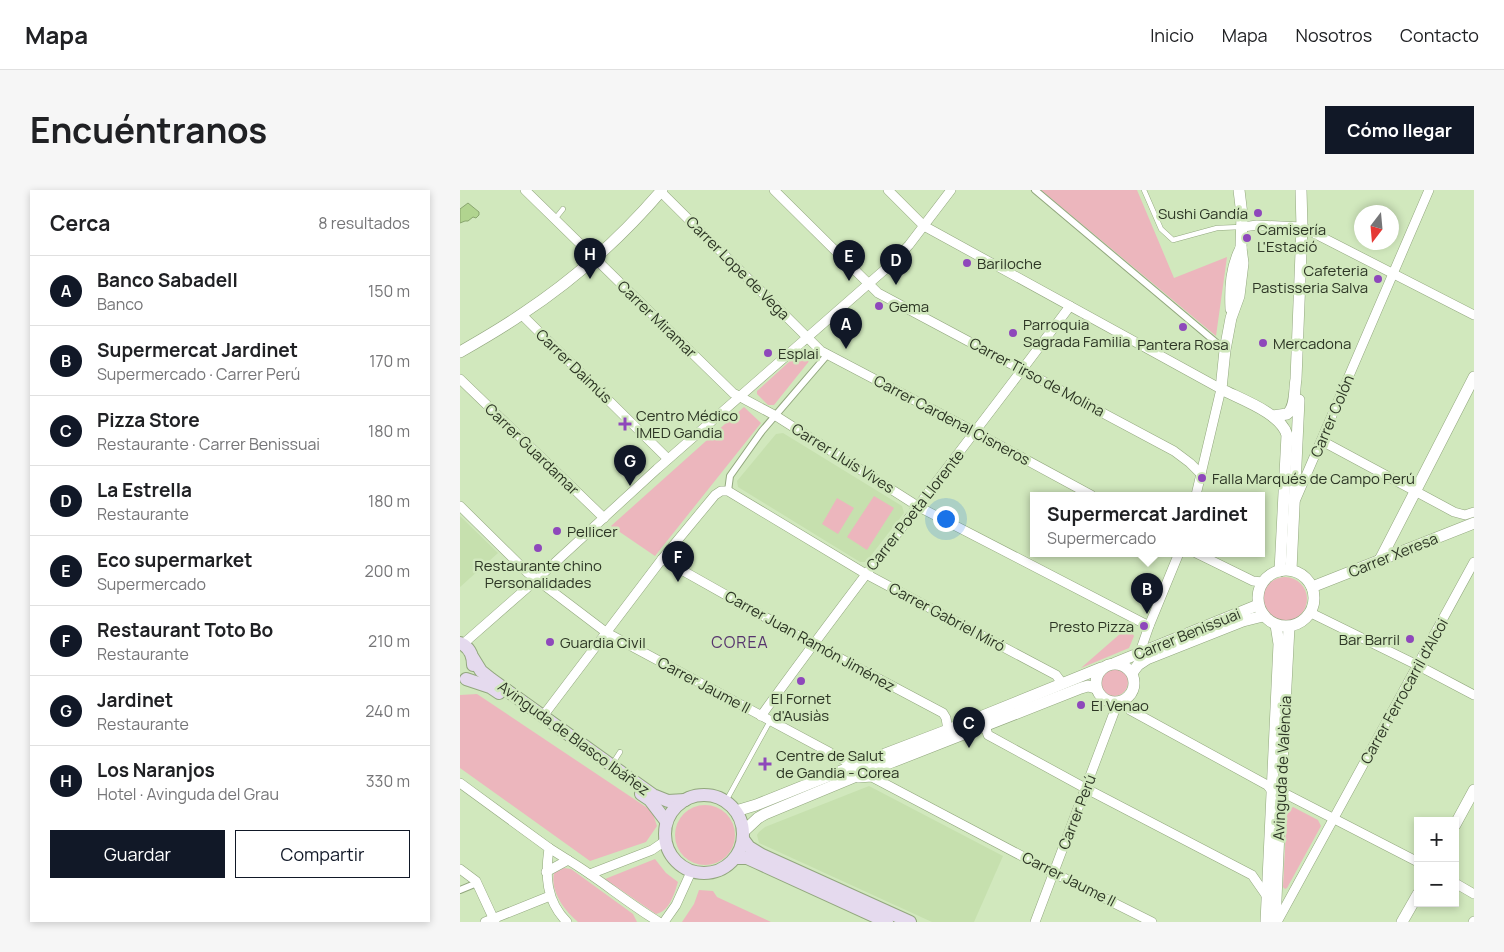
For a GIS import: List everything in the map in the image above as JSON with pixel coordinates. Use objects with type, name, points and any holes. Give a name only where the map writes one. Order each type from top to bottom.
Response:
[{"type":"main road","name":"Avinguda de Blasco Ibáñez","points":[[461,643],[471,652],[472,658],[481,671],[653,795],[668,801],[684,800]]},
{"type":"main road","points":[[463,680],[472,669],[472,658]]},
{"type":"main road","name":"Avinguda de Blasco Ibáñez","points":[[463,680],[490,687],[650,800],[666,822]]},
{"type":"main road","points":[[694,796],[714,796],[726,801],[736,811],[741,820],[743,836],[741,849],[736,858],[716,872],[704,874],[691,872],[674,860],[668,851],[665,841],[666,822],[677,805],[684,800],[694,796]]},
{"type":"main road","points":[[743,836],[749,847],[762,855],[910,922]]},
{"type":"main road","points":[[736,858],[754,861],[888,922]]},
{"type":"street","name":"Carrer Miramar","points":[[526,190],[728,388],[740,398],[753,402],[776,416]]},
{"type":"street","name":"Carrer Tirso de Molina","points":[[774,190],[880,294],[1174,450],[1202,475]]},
{"type":"street","points":[[888,190],[924,226],[1273,416],[1283,426],[1288,435],[1285,570]]},
{"type":"street","points":[[461,643],[536,580],[668,458],[811,341],[905,250],[951,190]]},
{"type":"street","points":[[1035,190],[1225,350]]},
{"type":"street","points":[[1197,492],[1221,389],[1231,318],[1231,284],[1235,260],[1241,248],[1242,227],[1239,190]]},
{"type":"street","points":[[1273,416],[1290,412],[1294,403],[1302,190]]},
{"type":"street","name":"Carrer Colón","points":[[1294,504],[1429,190]]},
{"type":"street","points":[[460,352],[522,315],[595,259],[639,217],[662,191]]},
{"type":"street","name":"Carrer Lope de Vega","points":[[662,191],[811,341]]},
{"type":"street","points":[[1242,227],[1255,225],[1302,226],[1474,315]]},
{"type":"street","name":"Carrer Poeta Llorente","points":[[761,716],[813,644],[1070,306]]},
{"type":"street","name":"Carrer Daimús","points":[[522,315],[668,458]]},
{"type":"street","name":"Carrer Cardenal Cisneros","points":[[811,341],[828,354],[1085,492]]},
{"type":"street","points":[[543,716],[662,559],[715,495],[721,491],[728,490],[730,476],[762,431],[828,354]]},
{"type":"street","points":[[1380,560],[1474,377]]},
{"type":"street","name":"Carrer Guardamar","points":[[460,379],[604,518]]},
{"type":"street","points":[[1285,570],[1294,504],[1299,395],[1296,379]]},
{"type":"street","name":"Carrer Lluís Vives","points":[[776,416],[919,506],[1149,626]]},
{"type":"street","points":[[1322,441],[1454,512],[1465,515],[1474,512]]},
{"type":"street","name":"Carrer Gabriel Miró","points":[[728,490],[866,574],[1056,675],[1062,683]]},
{"type":"street","name":"Carrer Jaume II","points":[[460,506],[536,580],[607,633],[842,759],[846,762],[850,774],[872,777],[1054,873],[1152,922]]},
{"type":"street","name":"Carrer Xeresa","points":[[1312,588],[1474,523]]},
{"type":"street","points":[[1395,533],[1396,545],[1406,549]]},
{"type":"street","points":[[1140,652],[1178,557]]},
{"type":"street","points":[[1204,557],[1253,581],[1262,582]]},
{"type":"street","name":"Carrer Juan Ramón Jiménez","points":[[662,559],[813,644],[943,713],[948,730]]},
{"type":"street","name":"Carrer Ferrocarril d'Alcoi","points":[[1276,922],[1419,666],[1474,562]]},
{"type":"street","points":[[1285,570],[1304,576],[1312,588],[1314,600],[1310,613],[1305,620],[1289,627],[1276,625],[1260,610],[1257,597],[1262,582],[1273,573],[1285,570]]},
{"type":"street","name":"Carrer Benissuai","points":[[1115,663],[1140,652],[1260,610]]},
{"type":"street","name":"Carrer Benissuai","points":[[1132,674],[1138,665],[1147,659],[1243,621],[1260,610]]},
{"type":"street","points":[[1310,613],[1474,695]]},
{"type":"street","name":"Avinguda de València","points":[[1276,625],[1279,644],[1276,922]]},
{"type":"street","name":"Avinguda de València","points":[[1266,922],[1269,864],[1289,627]]},
{"type":"street","points":[[743,836],[758,818],[850,774],[948,730],[1110,664],[1122,665],[1132,674],[1134,679],[1133,690],[1126,698],[1120,701],[1106,700],[1098,693],[1096,677],[1101,668]]},
{"type":"street","points":[[736,811],[850,774],[1081,688],[1088,686],[1096,688]]},
{"type":"street","points":[[1120,701],[1130,710],[1276,791],[1414,860]]},
{"type":"street","name":"Carrer Perú","points":[[1035,922],[1120,701]]},
{"type":"street","points":[[985,725],[988,735],[1252,875],[1275,908]]},
{"type":"street","points":[[460,783],[549,848],[659,922]]},
{"type":"street","points":[[1459,818],[1474,790]]},
{"type":"street","points":[[590,874],[652,850],[665,841]]},
{"type":"street","points":[[549,848],[546,872],[550,896],[567,922]]},
{"type":"street","points":[[546,872],[568,860]]},
{"type":"street","points":[[1252,875],[1259,873],[1269,864]]},
{"type":"street","points":[[460,869],[477,883],[491,921],[550,896]]},
{"type":"street","points":[[664,922],[676,905],[691,872]]},
{"type":"street","points":[[460,890],[477,883]]},
{"type":"street","points":[[1459,885],[1474,894]]},
{"type":"street","points":[[1402,922],[1414,901]]},
{"type":"street","points":[[640,911],[641,922]]},
{"type":"lane","points":[[1144,190],[1161,229],[1173,240],[1217,228],[1242,227]]},
{"type":"lane","points":[[554,219],[563,209]]},
{"type":"lane","points":[[726,801],[770,721]]},
{"type":"lane","points":[[612,765],[620,752]]},
{"type":"shaded area","points":[[1041,190],[1137,190],[1174,278],[1227,257],[1216,336]]},
{"type":"shaded area","points":[[468,203],[479,212],[479,215],[476,218],[473,217],[468,221],[460,223],[460,209]]},
{"type":"shaded area","points":[[801,351],[809,354],[810,360],[774,405],[768,405],[757,394],[757,391]]},
{"type":"shaded area","points":[[744,407],[761,423],[655,556],[611,526]]},
{"type":"shaded area","points":[[783,433],[902,506],[904,513],[866,562],[860,562],[738,487],[737,481],[776,434]]},
{"type":"shaded area","points":[[874,496],[894,508],[867,550],[847,537]]},
{"type":"shaded area","points":[[837,498],[854,508],[838,534],[822,524]]},
{"type":"shaded area","points":[[460,516],[498,553],[460,587]]},
{"type":"shaded area","points":[[1285,577],[1297,581],[1303,587],[1307,599],[1303,611],[1297,617],[1285,621],[1273,617],[1267,611],[1263,599],[1267,587],[1273,581]]},
{"type":"shaded area","points":[[1129,626],[1134,636],[1129,648],[1081,668]]},
{"type":"shaded area","points":[[1114,668],[1124,672],[1128,682],[1124,692],[1114,696],[1104,692],[1100,682],[1104,672]]},
{"type":"shaded area","points":[[477,694],[652,811],[657,826],[646,842],[590,861],[460,768],[460,695]]},
{"type":"shaded area","points":[[869,786],[1003,856],[974,922],[932,922],[759,843],[757,835],[765,827]]},
{"type":"shaded area","points":[[699,805],[711,805],[722,810],[730,818],[735,829],[733,847],[722,860],[711,865],[699,865],[688,860],[680,852],[675,841],[675,829],[680,818],[688,810]]},
{"type":"shaded area","points":[[1293,807],[1318,820],[1321,826],[1285,889],[1283,887],[1287,811]]},
{"type":"shaded area","points":[[655,859],[666,873],[678,882],[668,906],[656,914],[605,879]]},
{"type":"shaded area","points":[[564,868],[571,869],[633,914],[637,922],[578,922],[564,907],[554,887],[554,873]]},
{"type":"shaded area","points":[[699,890],[713,891],[717,897],[771,922],[682,922],[694,904]]},
{"type":"place","name":"Sushi Gandía","points":[[1258,213]]},
{"type":"place","name":"Camisería L'Estació","points":[[1247,238]]},
{"type":"place","name":"Bariloche","points":[[967,263]]},
{"type":"place","name":"Los Naranjos","points":[[590,279]]},
{"type":"place","name":"Cafeteria Pastisseria Salva","points":[[1378,279]]},
{"type":"place","name":"Eco supermarket","points":[[849,281]]},
{"type":"place","name":"La Estrella","points":[[896,285]]},
{"type":"place","name":"Gema","points":[[879,306]]},
{"type":"place","name":"Pantera Rosa","points":[[1183,327]]},
{"type":"place","name":"Parroquia Sagrada Familia","points":[[1013,333]]},
{"type":"place","name":"Mercadona","points":[[1263,343]]},
{"type":"place","name":"Banco Sabadell","points":[[846,349]]},
{"type":"place","name":"Esplai","points":[[768,353]]},
{"type":"place","name":"Centro Médico IMED Gandia","points":[[625,424]]},
{"type":"place","name":"Falla Marqués de Campo Perú","points":[[1202,478]]},
{"type":"place","name":"Jardinet","points":[[630,486]]},
{"type":"place","name":"Pellicer","points":[[557,531]]},
{"type":"place","name":"Restaurante chino Personalidades","points":[[538,548]]},
{"type":"place","name":"Restaurant Toto Bo","points":[[678,582]]},
{"type":"place","name":"Supermercat Jardinet","points":[[1147,614]]},
{"type":"place","name":"Presto Pizza","points":[[1144,626]]},
{"type":"place","name":"Bar Barril","points":[[1410,639]]},
{"type":"place","name":"Guardia Civil","points":[[550,642]]},
{"type":"place","name":"El Fornet d'Ausiàs","points":[[801,681]]},
{"type":"place","name":"El Venao","points":[[1081,705]]},
{"type":"place","name":"Pizza Store","points":[[969,748]]},
{"type":"place","name":"Centre de Salut de Gandia - Corea","points":[[765,764]]},
{"type":"district","name":"COREA","points":[[740,642]]}]
